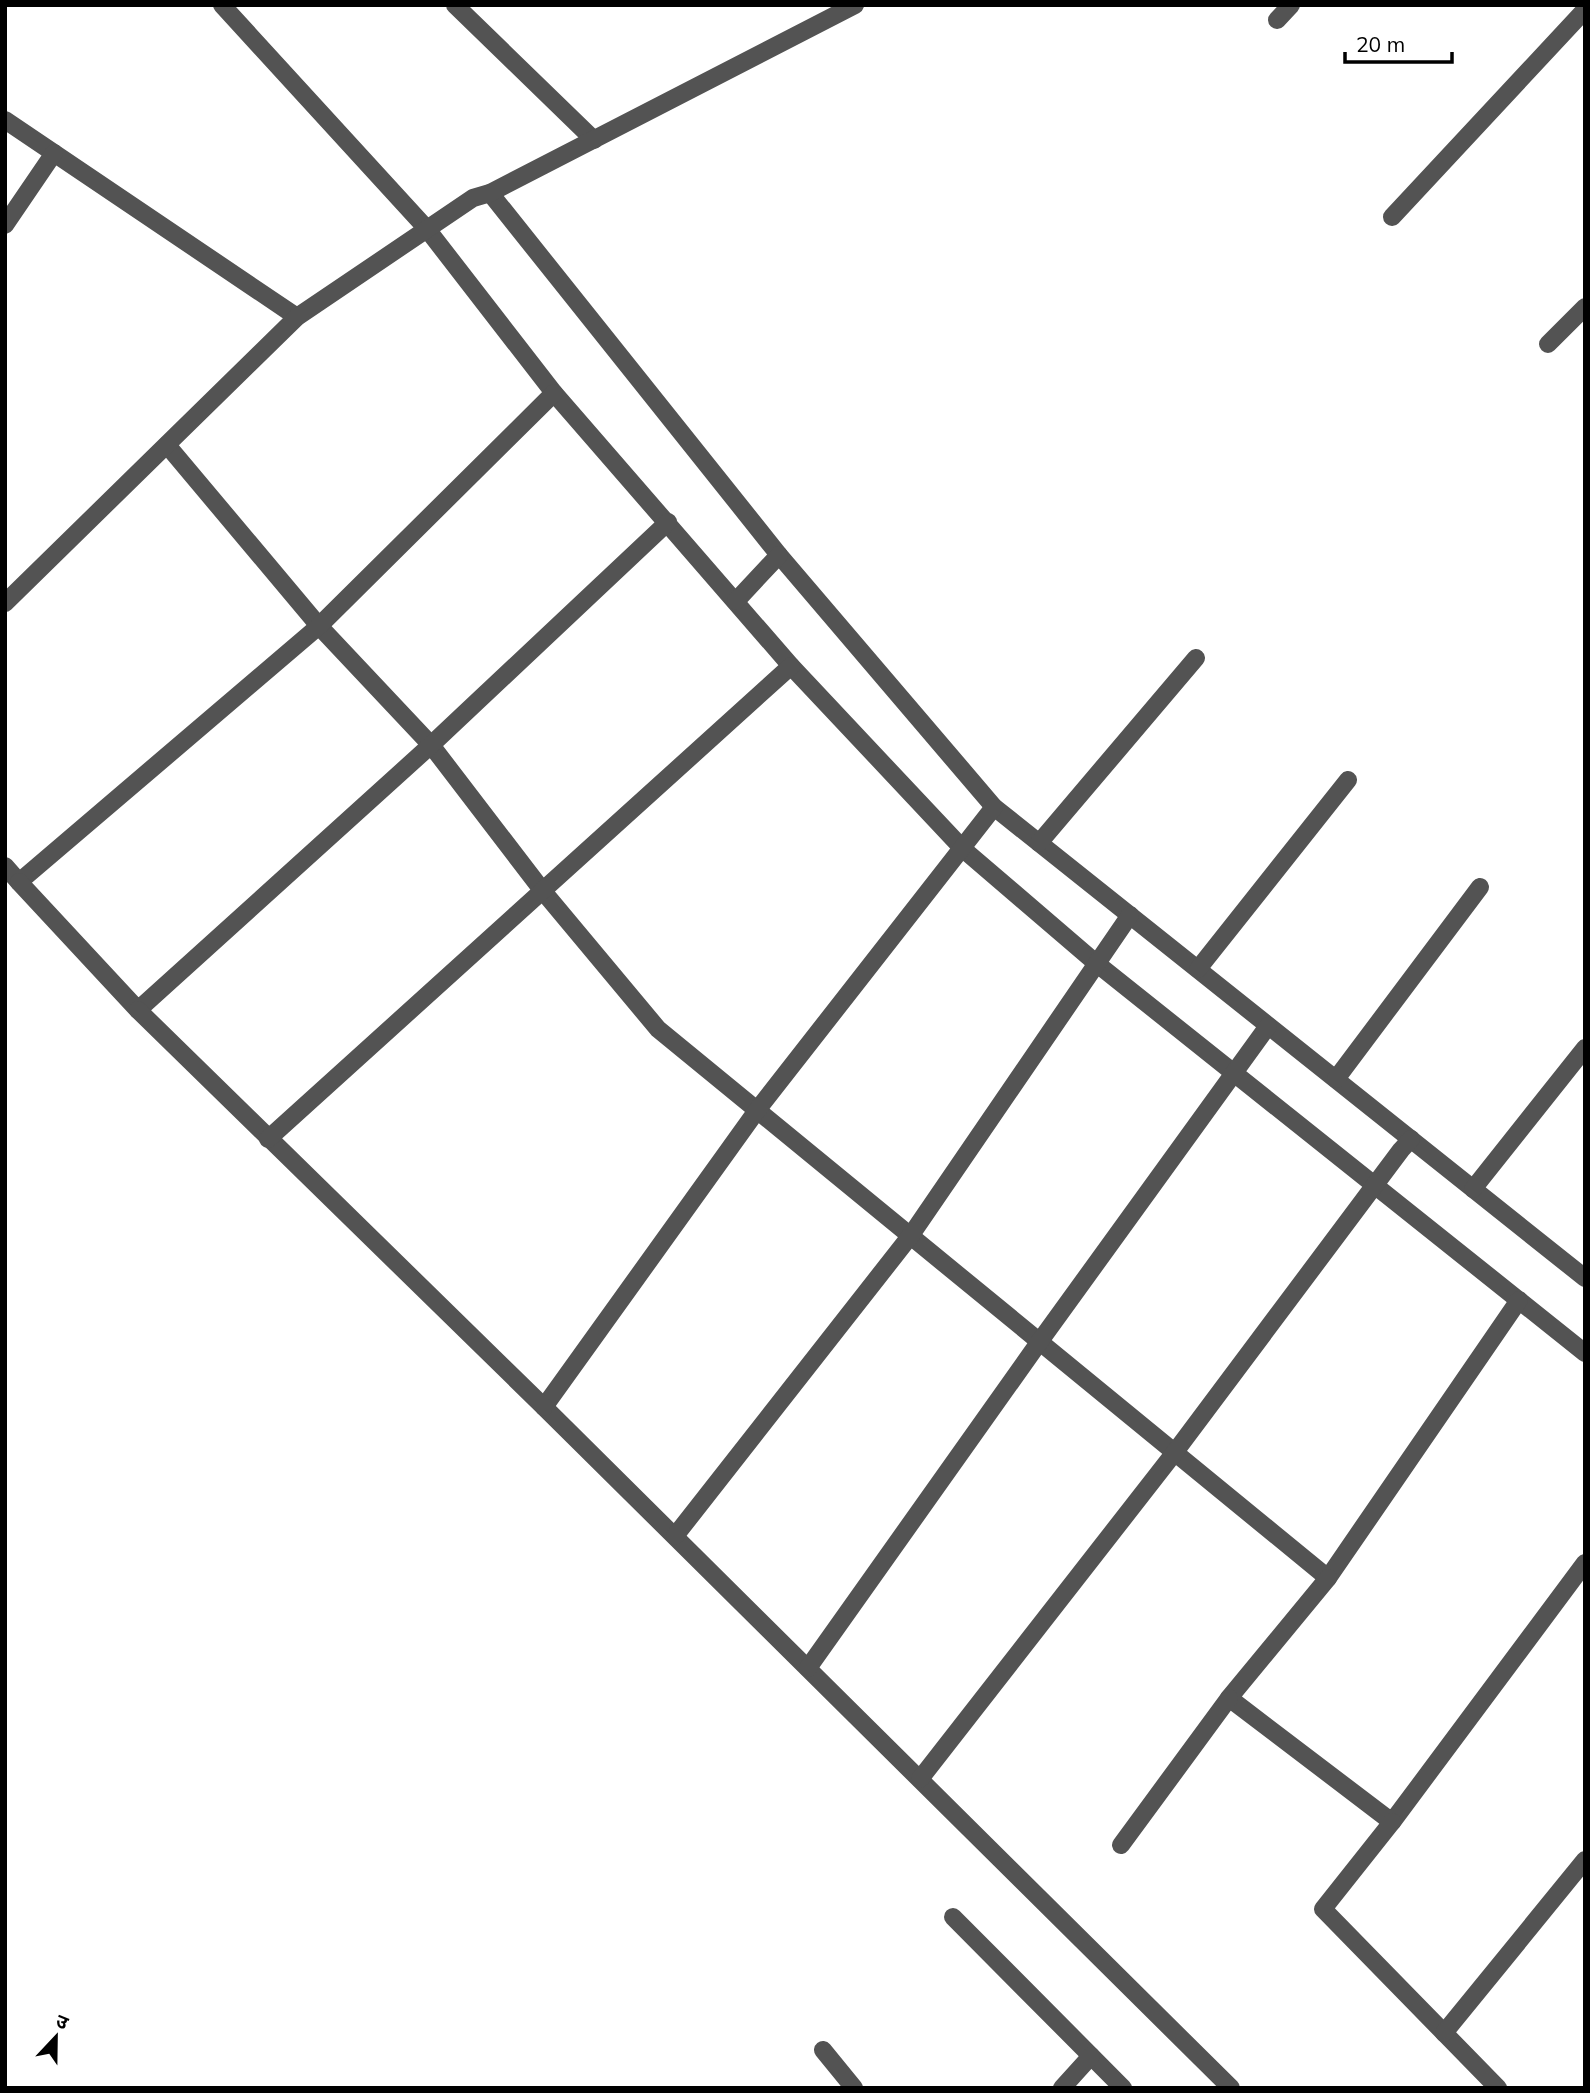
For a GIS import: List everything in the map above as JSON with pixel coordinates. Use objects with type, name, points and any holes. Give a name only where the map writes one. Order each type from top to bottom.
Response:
[{"type":"street","points":[[222,5],[427,229],[554,393],[791,666],[967,842],[1096,963],[1239,1064],[1375,1185],[1585,1353]]},
{"type":"street","points":[[455,5],[594,140]]},
{"type":"street","points":[[5,603],[297,317],[473,198],[490,193],[855,5]]},
{"type":"street","points":[[1277,20],[1291,5]]},
{"type":"street","points":[[1392,217],[1585,10]]},
{"type":"street","points":[[5,120],[297,317]]},
{"type":"street","points":[[5,225],[54,153]]},
{"type":"street","points":[[490,193],[773,561],[988,813],[1039,843],[1125,921],[1198,970],[1264,1031],[1336,1079],[1406,1144],[1473,1189],[1585,1279]]},
{"type":"street","points":[[1548,344],[1585,307]]},
{"type":"street","points":[[19,881],[319,626],[554,393]]},
{"type":"street","points":[[167,445],[319,626],[431,745],[542,890],[658,1029],[1328,1578]]},
{"type":"street","points":[[138,1010],[431,745],[668,522]]},
{"type":"street","points":[[736,601],[773,561]]},
{"type":"street","points":[[1039,843],[1196,658]]},
{"type":"street","points":[[268,1139],[791,666]]},
{"type":"street","points":[[1198,970],[1348,780]]},
{"type":"street","points":[[544,1406],[758,1110],[988,813]]},
{"type":"street","points":[[5,866],[138,1010],[544,1406],[1231,2088]]},
{"type":"street","points":[[1336,1079],[1480,887]]},
{"type":"street","points":[[675,1536],[911,1235],[1125,921]]},
{"type":"street","points":[[808,1668],[1264,1031]]},
{"type":"street","points":[[1473,1189],[1585,1048]]},
{"type":"street","points":[[920,1779],[1175,1452],[1406,1144]]},
{"type":"street","points":[[1121,1845],[1230,1698],[1328,1578],[1519,1300]]},
{"type":"street","points":[[1498,2088],[1322,1909],[1392,1822],[1585,1563]]},
{"type":"street","points":[[1230,1698],[1392,1822]]},
{"type":"street","points":[[1444,2033],[1585,1860]]},
{"type":"street","points":[[953,1917],[1123,2088]]},
{"type":"street","points":[[823,2050],[854,2088]]},
{"type":"street","points":[[1062,2088],[1091,2056]]}]
